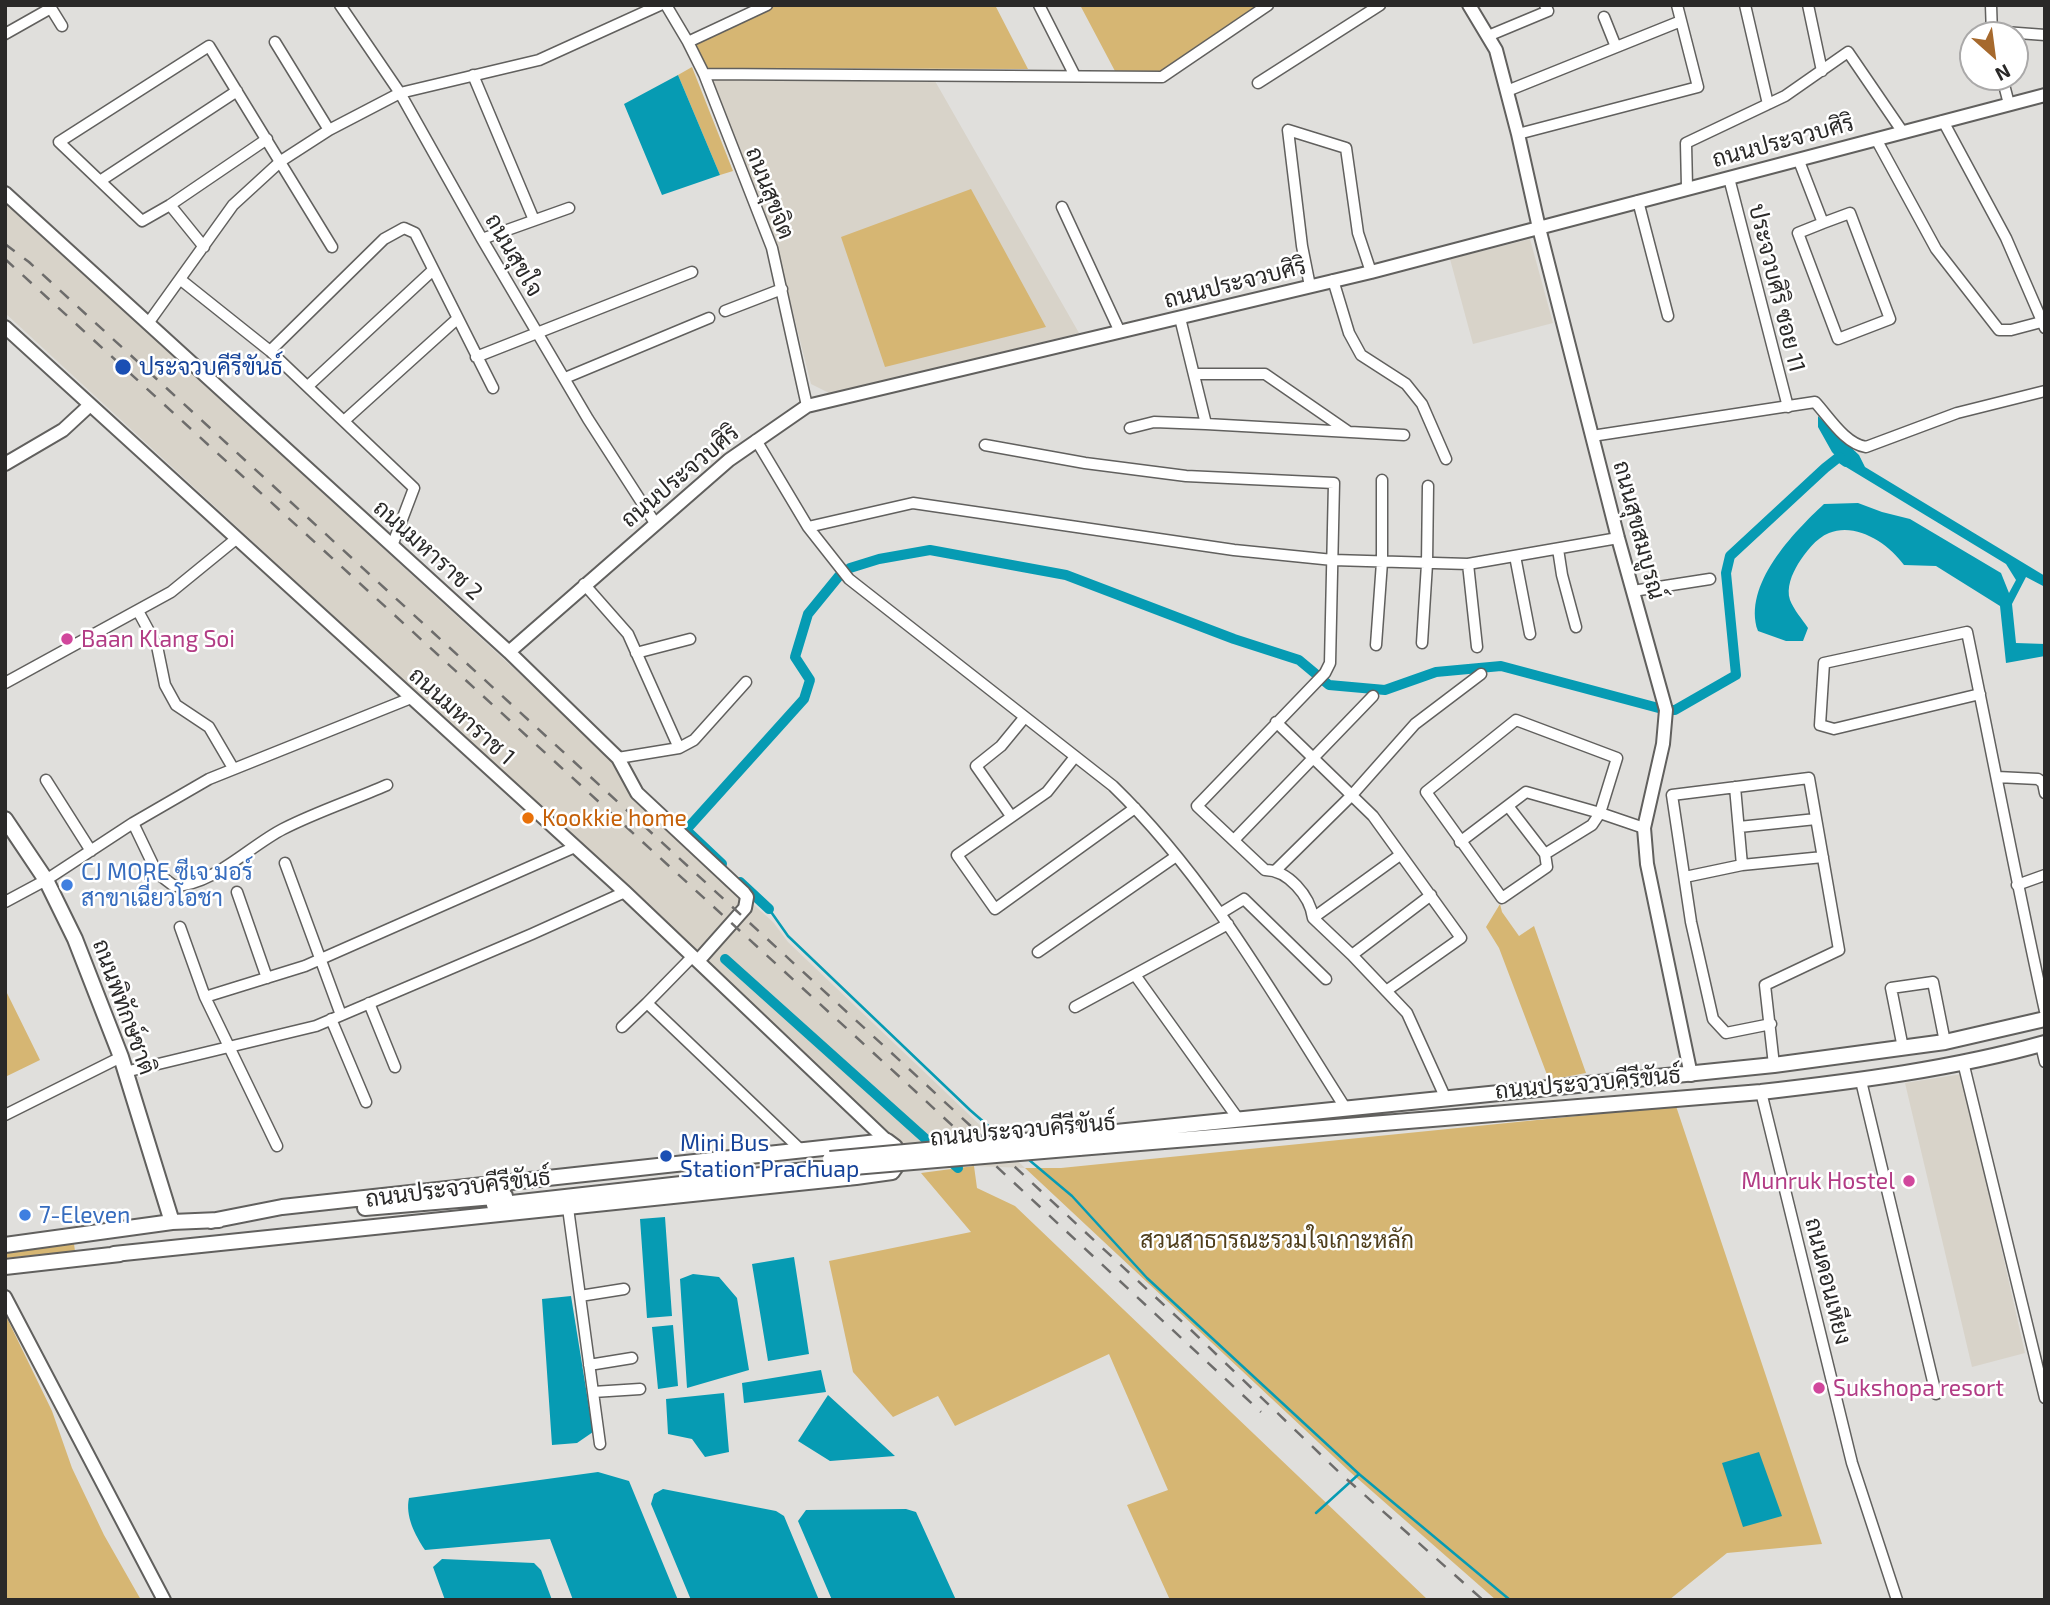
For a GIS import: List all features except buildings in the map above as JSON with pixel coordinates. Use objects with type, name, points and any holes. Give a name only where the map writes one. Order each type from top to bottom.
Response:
[{"type":"main road","name":"ถนนพิทักษ์ชาติ","points":[[5,819],[46,880],[75,939],[121,1057],[172,1222]]},
{"type":"main road","name":"ถนนประจวบคีรีขันธ์","points":[[1078,1142],[1238,1120],[1774,1065],[1945,1042],[2045,1019]]},
{"type":"main road","name":"ถนนประจวบคีรีขันธ์","points":[[5,1245],[172,1222],[499,1197],[1078,1142],[1761,1092],[1861,1081],[2043,1044]]},
{"type":"main road","points":[[114,1254],[737,1191],[892,1172],[898,1162],[898,1156],[895,1147],[887,1141],[282,1207],[211,1221]]},
{"type":"main road","name":"ถนนประจวบคีรีขันธ์","points":[[5,1267],[498,1205],[815,1169],[830,1164]]},
{"type":"main road","points":[[79,1235],[84,1257]]},
{"type":"street","name":"ถนนสุขใจ","points":[[340,5],[400,93],[482,239],[655,523]]},
{"type":"street","points":[[149,322],[233,205],[281,162],[330,130],[400,93],[538,60],[660,5]]},
{"type":"street","name":"ถนนสุขจิต","points":[[666,5],[704,74],[772,248],[807,406]]},
{"type":"street","points":[[688,42],[767,5]]},
{"type":"street","points":[[1038,5],[1075,76]]},
{"type":"street","points":[[704,74],[1162,76],[1268,5]]},
{"type":"street","points":[[1258,83],[1380,5]]},
{"type":"street","name":"ถนนสุขสมบูรณ์","points":[[1469,5],[1496,50],[1618,538],[1666,710],[1663,744],[1644,828],[1647,864],[1691,1075]]},
{"type":"street","points":[[1488,36],[1548,11],[1545,5]]},
{"type":"street","points":[[1518,134],[1698,87],[1677,5]]},
{"type":"street","points":[[1745,5],[1768,104]]},
{"type":"street","points":[[1808,5],[1822,71]]},
{"type":"street","points":[[5,34],[50,7],[62,26]]},
{"type":"street","points":[[1604,17],[1616,47]]},
{"type":"street","points":[[1507,91],[1681,21]]},
{"type":"street","points":[[275,41],[330,130]]},
{"type":"street","points":[[267,138],[170,205],[142,220],[59,142],[209,46],[267,138],[332,247]]},
{"type":"street","points":[[1687,187],[1686,144],[1785,96],[1848,52],[1902,131]]},
{"type":"street","points":[[473,75],[534,220]]},
{"type":"street","points":[[100,181],[237,91]]},
{"type":"street","points":[[2006,91],[2009,104]]},
{"type":"street","name":"ถนนประจวบศิริ","points":[[509,652],[655,523],[756,440],[807,406],[1371,272],[2045,95]]},
{"type":"street","points":[[1876,139],[1936,249],[1999,330],[2044,324],[2006,238],[1943,121]]},
{"type":"street","points":[[1310,286],[1301,246],[1288,130],[1346,148],[1358,233],[1371,272]]},
{"type":"street","points":[[1800,161],[1823,223]]},
{"type":"street","name":"ประจวบศิริ ซอย 11","points":[[1729,178],[1788,407]]},
{"type":"street","name":"ถนนมหาราช 2","points":[[5,193],[509,652],[618,758],[637,793],[747,897],[745,908],[696,958]]},
{"type":"street","points":[[1638,201],[1668,316]]},
{"type":"street","points":[[170,205],[204,247]]},
{"type":"street","points":[[1062,207],[1120,332]]},
{"type":"street","points":[[482,239],[569,208]]},
{"type":"street","points":[[1850,213],[1890,319],[1838,339],[1798,233],[1823,223],[1850,213]]},
{"type":"street","points":[[270,351],[384,239],[404,228],[415,233],[493,388]]},
{"type":"street","points":[[308,386],[432,271]]},
{"type":"street","points":[[476,357],[692,272]]},
{"type":"street","points":[[181,280],[270,351],[414,488],[392,546]]},
{"type":"street","points":[[1333,280],[1349,333],[1361,355],[1406,384],[1422,404],[1446,459]]},
{"type":"street","points":[[725,311],[782,289]]},
{"type":"street","points":[[565,378],[709,318]]},
{"type":"street","points":[[1180,318],[1206,424]]},
{"type":"street","points":[[345,420],[457,319]]},
{"type":"street","name":"ถนนมหาราช 1","points":[[5,327],[625,892],[887,1141]]},
{"type":"street","points":[[1195,374],[1265,373],[1349,432]]},
{"type":"street","points":[[1592,436],[1815,402],[1848,439],[1856,446],[1866,447],[1957,413],[2045,391]]},
{"type":"street","points":[[5,464],[63,430],[90,405]]},
{"type":"street","points":[[1130,428],[1154,422],[1404,435]]},
{"type":"street","points":[[756,440],[808,527],[849,579],[1113,786],[1135,808],[1221,914],[1346,1109]]},
{"type":"street","points":[[985,445],[1086,463],[1186,476],[1334,483],[1329,663],[1325,673],[1197,806],[1265,870],[1276,870],[1294,883],[1311,908],[1313,918],[1407,1013],[1446,1099]]},
{"type":"street","points":[[1376,645],[1382,562],[1382,480]]},
{"type":"street","points":[[1422,643],[1428,486]]},
{"type":"street","points":[[808,527],[913,503],[1234,550],[1333,560],[1468,565],[1618,538]]},
{"type":"street","points":[[5,683],[171,592],[236,539]]},
{"type":"street","points":[[1558,549],[1576,628]]},
{"type":"street","points":[[1515,556],[1530,634]]},
{"type":"street","points":[[1468,565],[1477,647]]},
{"type":"street","points":[[1633,591],[1710,579]]},
{"type":"street","points":[[584,584],[628,634],[679,748]]},
{"type":"street","points":[[138,611],[157,646],[165,685],[176,705],[209,727],[233,768]]},
{"type":"street","points":[[1980,694],[1834,729],[1820,726],[1824,663],[1966,632],[1980,694],[1997,777],[2017,885],[2045,1011]]},
{"type":"street","points":[[636,653],[690,639]]},
{"type":"street","points":[[1276,870],[1352,795],[1415,724],[1481,674]]},
{"type":"street","points":[[618,758],[679,748],[694,740],[746,682]]},
{"type":"street","points":[[1234,840],[1373,696]]},
{"type":"street","points":[[5,902],[46,880],[133,823],[233,768],[411,698]]},
{"type":"street","points":[[1011,816],[976,766],[1001,746],[1024,718]]},
{"type":"street","points":[[1508,806],[1545,854],[1547,867],[1502,898],[1426,792],[1516,720],[1617,758],[1600,813],[1592,825],[1545,854]]},
{"type":"street","points":[[1276,722],[1373,816],[1461,937],[1386,991]]},
{"type":"street","points":[[1074,758],[1048,792],[957,855],[995,909],[1135,808]]},
{"type":"street","points":[[1997,777],[2041,780],[2045,793]]},
{"type":"street","points":[[1771,1024],[1726,1033],[1713,1019],[1691,922],[1672,794],[1808,778],[1839,950],[1765,985],[1771,1024],[1774,1065]]},
{"type":"street","points":[[46,780],[91,851]]},
{"type":"street","points":[[133,823],[157,873],[174,886],[185,886],[213,874],[283,829],[387,785]]},
{"type":"street","points":[[1735,787],[1742,865]]},
{"type":"street","points":[[1460,842],[1526,792],[1644,828]]},
{"type":"street","points":[[1739,827],[1816,819]]},
{"type":"street","points":[[205,997],[321,959],[575,846]]},
{"type":"street","points":[[1313,918],[1400,855]]},
{"type":"street","points":[[1038,953],[1175,857]]},
{"type":"street","points":[[1685,877],[1742,865],[1823,857]]},
{"type":"street","points":[[285,863],[321,959],[336,1017],[366,1102]]},
{"type":"street","points":[[2017,885],[2045,875]]},
{"type":"street","points":[[237,892],[267,978]]},
{"type":"street","points":[[125,1072],[316,1026],[625,892]]},
{"type":"street","points":[[1352,955],[1431,895]]},
{"type":"street","points":[[1221,914],[1244,899],[1326,979]]},
{"type":"street","points":[[1075,1007],[1228,924]]},
{"type":"street","points":[[180,927],[205,997],[277,1146]]},
{"type":"street","points":[[622,1027],[696,958]]},
{"type":"street","points":[[1135,975],[1238,1120]]},
{"type":"street","points":[[1903,1048],[1891,988],[1933,982],[1945,1042]]},
{"type":"street","points":[[369,1003],[395,1067]]},
{"type":"street","points":[[647,1003],[801,1150]]},
{"type":"street","points":[[2043,1044],[2045,1062]]},
{"type":"street","points":[[5,1115],[121,1057]]},
{"type":"street","points":[[1963,1062],[2045,1397]]},
{"type":"street","points":[[1861,1081],[1936,1394]]},
{"type":"street","name":"ถนนดอนเหียง","points":[[1761,1092],[1852,1463],[1897,1600]]},
{"type":"street","points":[[568,1208],[600,1444]]},
{"type":"street","points":[[580,1296],[624,1289]]},
{"type":"street","points":[[5,1297],[164,1600]]},
{"type":"street","points":[[589,1365],[632,1358]]},
{"type":"street","points":[[593,1392],[640,1389]]},
{"type":"shaded area","points":[[712,79],[935,81],[1079,333],[831,394],[811,384],[775,241]]},
{"type":"shaded area","points":[[5,201],[609,756],[632,795],[773,922],[788,942],[1025,1168],[974,1166],[899,1143],[517,785],[5,313]]},
{"type":"shaded area","points":[[1530,239],[1553,323],[1473,344],[1450,259]]},
{"type":"shaded area","points":[[1962,1074],[2025,1353],[1972,1367],[1905,1083]]},
{"type":"green space","points":[[776,5],[995,5],[1028,69],[706,68],[695,44],[750,15]]},
{"type":"green space","points":[[1080,5],[1262,5],[1162,72],[1116,73]]},
{"type":"green space","points":[[692,67],[733,171],[720,175],[678,75]]},
{"type":"green space","points":[[971,189],[1046,327],[885,367],[841,237]]},
{"type":"green space","points":[[1500,904],[1502,912],[1519,936],[1534,926],[1586,1073],[1549,1080],[1499,948],[1486,927]]},
{"type":"green space","points":[[5,989],[40,1060],[5,1077]]},
{"type":"green space","name":"สวนสาธารณะรวมใจเกาะหลัก","points":[[1676,1106],[1822,1544],[1727,1553],[1669,1600],[1496,1600],[1349,1471],[1025,1168],[1061,1168]]},
{"type":"green space","points":[[974,1166],[977,1188],[1015,1206],[1428,1600],[1170,1600],[1127,1505],[1168,1490],[1109,1354],[955,1426],[938,1396],[893,1417],[853,1372],[829,1261],[971,1232],[921,1173]]},
{"type":"green space","points":[[74,1244],[75,1251],[5,1258],[6,1254],[14,1250]]},
{"type":"green space","points":[[5,1314],[52,1411],[72,1468],[104,1535],[141,1600],[5,1600]]},
{"type":"water","points":[[678,75],[720,175],[662,195],[624,104]]},
{"type":"water","points":[[1818,416],[1859,455],[1865,467],[2045,576],[2045,587],[2026,577],[2012,604],[2016,643],[2045,644],[2045,656],[2006,663],[2000,606],[1936,566],[1904,565],[1880,542],[1850,530],[1839,530],[1820,538],[1807,551],[1794,572],[1789,595],[1808,628],[1803,641],[1786,641],[1758,631],[1755,613],[1757,596],[1764,578],[1786,544],[1824,504],[1858,503],[1910,519],[2001,573],[2009,593],[2016,580],[2006,564],[1846,467],[1832,452],[1818,427]]},
{"type":"water","points":[[665,1217],[672,1316],[647,1318],[640,1219]]},
{"type":"water","points":[[794,1257],[809,1354],[768,1361],[752,1264]]},
{"type":"water","points":[[693,1274],[719,1277],[737,1298],[749,1370],[687,1388],[680,1279]]},
{"type":"water","points":[[571,1296],[593,1432],[577,1443],[552,1445],[542,1299]]},
{"type":"water","points":[[673,1325],[678,1386],[658,1389],[652,1327]]},
{"type":"water","points":[[821,1370],[826,1392],[744,1403],[742,1383]]},
{"type":"water","points":[[724,1393],[729,1452],[705,1457],[692,1439],[668,1434],[666,1399]]},
{"type":"water","points":[[828,1395],[895,1456],[830,1461],[798,1441]]},
{"type":"water","points":[[1759,1452],[1782,1516],[1743,1527],[1722,1463]]},
{"type":"water","points":[[598,1472],[629,1481],[678,1600],[573,1600],[550,1539],[425,1550],[414,1532],[410,1518],[409,1498]]},
{"type":"water","points":[[663,1489],[776,1511],[784,1516],[819,1600],[691,1600],[651,1504],[654,1494]]},
{"type":"water","points":[[906,1509],[916,1512],[956,1600],[832,1600],[798,1521],[806,1510]]},
{"type":"water","points":[[442,1559],[534,1563],[541,1570],[552,1600],[445,1600],[433,1567]]},
{"type":"waterway","points":[[722,864],[686,830],[804,699],[810,680],[795,657],[808,614],[839,576],[850,568],[879,559],[930,550],[1066,575],[1234,639],[1299,660],[1329,685],[1385,690],[1436,672],[1501,666],[1666,710],[1675,710],[1736,675],[1726,573],[1730,556],[1825,468],[1839,457],[1846,462]]},
{"type":"waterway","points":[[740,882],[769,909]]},
{"type":"waterway","points":[[769,909],[788,936],[1001,1137]]},
{"type":"waterway","points":[[725,959],[958,1168]]},
{"type":"waterway","points":[[1028,1159],[1072,1196],[1147,1278],[1359,1474],[1316,1513]]},
{"type":"waterway","points":[[1359,1474],[1510,1600]]},
{"type":"railway","points":[[5,244],[29,262],[921,1080],[1191,1330],[1342,1475],[1483,1600]]},
{"type":"railway","points":[[5,259],[914,1090],[1261,1412]]},
{"type":"place","name":"ประจวบคีรีขันธ์","points":[[123,367]]},
{"type":"place","name":"Baan Klang Soi","points":[[67,639]]},
{"type":"place","name":"Kookkie home","points":[[528,818]]},
{"type":"place","name":"CJ MORE ซีเจ มอร์ สาขาเฉี่ยวโอชา","points":[[67,885]]},
{"type":"place","name":"Mini Bus Station Prachuap","points":[[666,1156]]},
{"type":"place","name":"Munruk Hostel","points":[[1909,1181]]},
{"type":"place","name":"7-Eleven","points":[[25,1215]]},
{"type":"place","name":"Sukshopa resort","points":[[1819,1388]]}]
